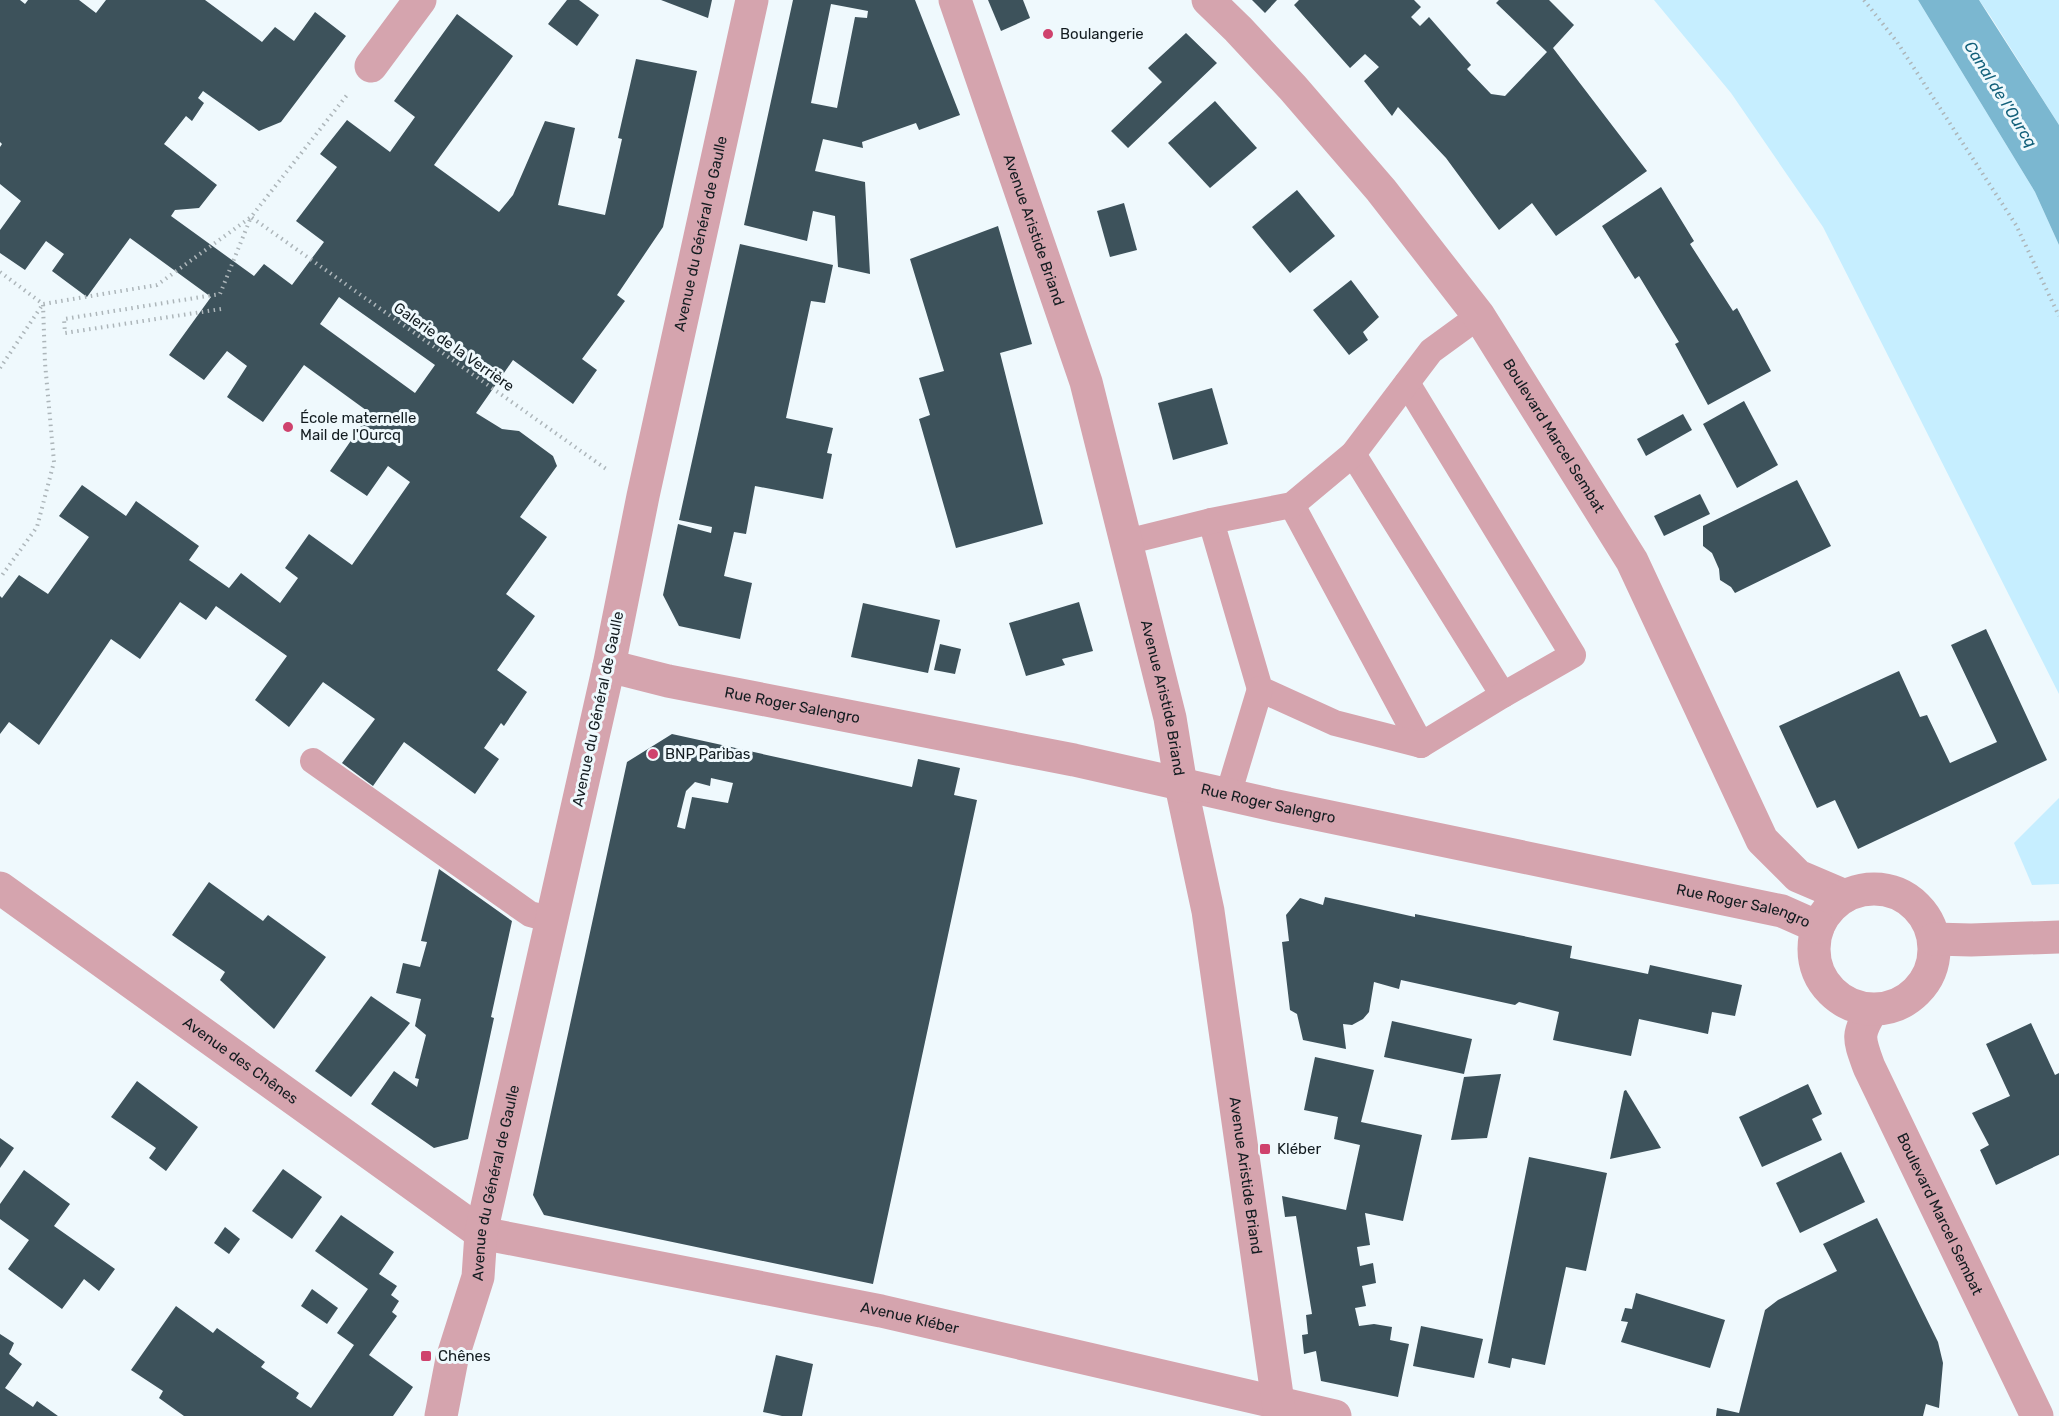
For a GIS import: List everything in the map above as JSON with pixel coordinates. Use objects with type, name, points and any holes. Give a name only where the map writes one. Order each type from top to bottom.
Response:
[{"type":"street","points":[[371,66],[420,0]]},
{"type":"street","name":"Avenue du Général de Gaulle","points":[[441,1416],[452,1359],[478,1277],[481,1233],[609,666],[752,0]]},
{"type":"street","name":"Avenue Aristide Briand","points":[[955,0],[1086,382],[1170,718],[1181,784],[1208,911],[1280,1410]]},
{"type":"street","name":"Boulevard Marcel Sembat","points":[[1208,0],[1293,88],[1381,190],[1479,316],[1632,561],[1762,840],[1798,876],[1845,896]]},
{"type":"street","name":"Rue Roger Salengro","points":[[609,666],[668,681],[1074,760],[1227,795],[1782,911],[1818,927]]},
{"type":"street","name":"Avenue des Chênes","points":[[0,888],[481,1233]]},
{"type":"street","points":[[1883,889],[1900,895],[1916,906],[1928,921],[1934,939],[1935,957],[1930,974],[1920,989],[1906,1001],[1890,1008],[1872,1010],[1853,1006],[1837,996],[1824,983],[1816,965],[1814,946],[1818,927],[1825,915],[1845,896],[1863,890],[1883,889]]},
{"type":"street","points":[[1934,939],[2059,937]]},
{"type":"street","name":"Boulevard Marcel Sembat","points":[[1872,1010],[1861,1028],[1860,1044],[2037,1416]]},
{"type":"street","name":"Avenue Kléber","points":[[481,1233],[881,1311],[1280,1410],[1335,1416]]},
{"type":"lane","points":[[1126,542],[1211,521],[1292,505],[1353,454],[1431,351],[1479,316]]},
{"type":"lane","points":[[1260,689],[1335,723],[1421,745],[1503,694],[1573,655],[1407,383]]},
{"type":"lane","points":[[1353,454],[1503,694]]},
{"type":"lane","points":[[1292,505],[1421,745]]},
{"type":"lane","points":[[1211,521],[1260,689],[1227,795]]},
{"type":"lane","points":[[313,761],[530,914],[552,920]]},
{"type":"path","points":[[1864,0],[1897,42],[2016,225],[2059,315]]},
{"type":"path","points":[[0,272],[43,304],[157,285],[251,217],[371,66]]},
{"type":"path","points":[[221,309],[65,333],[64,320],[220,294],[251,217]]},
{"type":"path","name":"Galerie de la Verrière","points":[[251,217],[644,496]]},
{"type":"path","points":[[0,368],[43,304]]},
{"type":"path","points":[[0,578],[37,527],[54,462],[45,363],[43,304]]},
{"type":"shaded area","points":[[1654,0],[1918,0],[2035,192],[2059,245],[2059,694],[1823,227],[1731,93]]},
{"type":"shaded area","points":[[1979,0],[2059,0],[2059,125],[1989,14]]},
{"type":"shaded area","points":[[2059,798],[2059,884],[2032,885],[2014,843]]},
{"type":"water","name":"Canal de l'Ourcq","points":[[1918,0],[1979,0],[2059,125],[2059,245],[2035,192]]},
{"type":"building","points":[[0,0],[20,0],[25,4],[28,0],[79,0],[96,13],[106,0],[205,0],[262,42],[275,27],[294,41],[315,12],[346,36],[281,122],[259,131],[203,91],[198,98],[204,103],[192,121],[186,116],[164,144],[217,185],[199,208],[175,210],[171,216],[254,276],[264,264],[292,285],[324,242],[296,221],[337,167],[320,154],[347,120],[390,152],[415,117],[394,101],[457,14],[513,56],[434,165],[499,212],[513,195],[545,121],[575,128],[558,205],[605,215],[622,139],[618,138],[636,59],[697,71],[663,227],[617,295],[625,301],[582,359],[597,370],[573,404],[513,360],[476,413],[502,429],[519,431],[553,456],[557,466],[520,517],[547,537],[506,594],[535,616],[497,670],[527,692],[504,726],[501,723],[484,748],[499,759],[475,794],[404,742],[373,786],[342,763],[375,719],[323,682],[289,727],[255,700],[287,656],[216,606],[206,620],[180,602],[140,659],[111,639],[39,745],[9,722],[0,734],[0,596],[2,598],[19,575],[48,594],[89,537],[59,516],[82,485],[126,516],[136,501],[199,546],[189,560],[229,588],[241,573],[280,603],[298,578],[285,568],[309,534],[352,565],[410,482],[388,466],[367,496],[330,471],[370,413],[304,365],[263,422],[227,397],[247,366],[227,351],[204,380],[169,355],[211,297],[130,238],[87,297],[52,271],[64,254],[46,241],[25,270],[0,253],[0,230],[21,201],[0,184],[0,147],[2,144],[0,142]],"holes":[[[339,297],[435,365],[415,393],[320,324]]]},
{"type":"building","points":[[567,0],[579,0],[599,15],[577,46],[548,24]]},
{"type":"building","points":[[661,0],[712,0],[708,18]]},
{"type":"building","points":[[793,0],[915,0],[960,115],[919,130],[916,123],[862,142],[863,148],[823,139],[815,171],[865,182],[870,274],[838,267],[835,216],[813,211],[807,241],[744,225]],"holes":[[[831,4],[868,11],[867,18],[855,17],[837,108],[811,103]]]},
{"type":"building","points":[[988,0],[1023,0],[1030,18],[1001,31]]},
{"type":"building","points":[[1252,0],[1277,0],[1265,13]]},
{"type":"building","points":[[1299,0],[1414,0],[1421,7],[1411,17],[1420,26],[1429,17],[1471,65],[1467,69],[1491,94],[1505,96],[1547,52],[1496,3],[1499,0],[1549,0],[1574,25],[1553,48],[1647,171],[1556,236],[1532,203],[1499,230],[1446,158],[1398,107],[1392,116],[1364,81],[1379,67],[1365,54],[1350,68],[1294,5]]},
{"type":"building","points":[[1186,33],[1217,63],[1128,148],[1111,131],[1162,82],[1148,68]]},
{"type":"building","points":[[1215,101],[1257,148],[1210,188],[1168,143]]},
{"type":"building","points":[[1661,187],[1694,241],[1690,244],[1733,311],[1737,308],[1771,371],[1708,405],[1675,344],[1679,342],[1639,276],[1635,279],[1602,226]]},
{"type":"building","points":[[1297,190],[1335,236],[1290,273],[1252,227]]},
{"type":"building","points":[[1124,203],[1137,250],[1110,257],[1097,211]]},
{"type":"building","points":[[998,226],[1032,344],[1000,353],[1043,524],[956,548],[919,419],[930,415],[919,378],[944,371],[910,259]]},
{"type":"building","points":[[740,244],[833,265],[825,303],[811,301],[786,418],[833,428],[827,453],[832,454],[823,499],[755,486],[746,534],[734,532],[724,576],[752,583],[740,639],[679,626],[663,595],[678,524],[711,533],[712,527],[679,520]]},
{"type":"building","points":[[1351,280],[1379,317],[1363,332],[1368,340],[1349,355],[1313,310]]},
{"type":"building","points":[[1212,388],[1228,444],[1173,460],[1158,403]]},
{"type":"building","points":[[1744,401],[1778,465],[1737,488],[1703,424]]},
{"type":"building","points":[[1683,414],[1692,430],[1646,456],[1637,439]]},
{"type":"building","points":[[1797,480],[1831,546],[1735,593],[1731,587],[1720,580],[1719,569],[1712,553],[1703,546],[1703,526]]},
{"type":"building","points":[[1700,494],[1710,514],[1664,536],[1654,516]]},
{"type":"building","points":[[1079,602],[1093,651],[1062,659],[1065,665],[1026,676],[1009,623]]},
{"type":"building","points":[[863,603],[940,620],[928,673],[851,657]]},
{"type":"building","points":[[1986,629],[2047,760],[1858,849],[1835,800],[1817,808],[1779,726],[1899,671],[1920,717],[1927,715],[1950,763],[1997,742],[1951,645]]},
{"type":"building","points":[[940,644],[961,649],[955,674],[934,670]]},
{"type":"building","points":[[672,734],[912,787],[918,759],[960,768],[954,795],[977,800],[873,1284],[544,1215],[533,1195],[627,762]],"holes":[[[711,778],[733,783],[728,803],[692,797],[685,829],[677,827],[686,791],[695,782],[710,786]]]},
{"type":"building","points":[[439,869],[512,921],[468,1139],[434,1148],[371,1104],[394,1071],[417,1087],[419,1079],[415,1078],[426,1035],[415,1026],[421,999],[396,993],[403,963],[420,967],[427,942],[421,941]]},
{"type":"building","points":[[209,882],[263,921],[268,915],[326,957],[274,1029],[220,980],[225,972],[172,935]]},
{"type":"building","points":[[1325,897],[1415,917],[1415,914],[1572,946],[1570,958],[1648,974],[1650,965],[1742,985],[1735,1016],[1712,1012],[1708,1034],[1639,1019],[1631,1056],[1553,1040],[1559,1012],[1519,1002],[1515,1005],[1401,980],[1399,989],[1374,982],[1369,1012],[1363,1019],[1352,1025],[1343,1024],[1346,1049],[1303,1040],[1297,1014],[1290,1010],[1282,942],[1289,941],[1286,915],[1300,898],[1323,905]]},
{"type":"building","points":[[371,996],[410,1023],[351,1097],[315,1071]]},
{"type":"building","points":[[1392,1021],[1472,1039],[1464,1074],[1384,1057]]},
{"type":"building","points":[[2031,1023],[2055,1075],[2059,1073],[2059,1155],[1996,1185],[1980,1150],[1989,1145],[1972,1113],[2010,1096],[1986,1044]]},
{"type":"building","points":[[1315,1057],[1374,1070],[1361,1122],[1422,1135],[1403,1221],[1365,1213],[1370,1245],[1357,1247],[1360,1266],[1373,1263],[1376,1283],[1362,1286],[1366,1306],[1355,1308],[1359,1326],[1374,1324],[1392,1327],[1390,1340],[1409,1344],[1398,1397],[1321,1381],[1316,1351],[1304,1354],[1302,1335],[1308,1334],[1306,1315],[1312,1314],[1296,1216],[1285,1217],[1282,1196],[1346,1210],[1360,1145],[1334,1139],[1338,1117],[1304,1110]]},
{"type":"building","points":[[1501,1074],[1487,1138],[1451,1140],[1464,1077]]},
{"type":"building","points":[[137,1081],[198,1127],[166,1171],[149,1158],[156,1148],[111,1117]]},
{"type":"building","points":[[1808,1084],[1822,1114],[1812,1119],[1822,1140],[1762,1167],[1739,1117]]},
{"type":"building","points":[[1626,1090],[1661,1148],[1610,1159],[1624,1091]]},
{"type":"building","points":[[0,1138],[14,1148],[0,1168]]},
{"type":"building","points":[[1841,1152],[1865,1202],[1800,1233],[1776,1183]]},
{"type":"building","points":[[1529,1157],[1607,1173],[1586,1271],[1566,1267],[1545,1365],[1512,1358],[1510,1368],[1488,1363]]},
{"type":"building","points":[[283,1169],[322,1197],[292,1239],[252,1211]]},
{"type":"building","points":[[24,1170],[70,1204],[54,1226],[115,1269],[99,1291],[84,1279],[62,1309],[8,1269],[29,1240],[0,1219],[0,1204]]},
{"type":"building","points":[[341,1215],[394,1252],[379,1274],[397,1286],[391,1295],[399,1301],[392,1312],[397,1316],[369,1355],[413,1387],[393,1416],[184,1416],[159,1398],[163,1391],[131,1370],[176,1306],[213,1333],[217,1328],[265,1362],[261,1367],[299,1393],[296,1398],[311,1408],[354,1345],[337,1333],[368,1289],[315,1251]]},
{"type":"building","points":[[1877,1218],[1938,1342],[1943,1363],[1939,1408],[1926,1404],[1923,1416],[1716,1416],[1717,1408],[1739,1413],[1765,1310],[1778,1300],[1837,1271],[1823,1244]]},
{"type":"building","points":[[225,1227],[240,1239],[229,1254],[214,1243]]},
{"type":"building","points":[[312,1289],[338,1308],[327,1324],[301,1306]]},
{"type":"building","points":[[1636,1293],[1725,1320],[1710,1368],[1621,1342],[1628,1322],[1621,1321],[1625,1308],[1632,1309]]},
{"type":"building","points":[[1421,1326],[1483,1339],[1474,1378],[1413,1366]]},
{"type":"building","points":[[0,1334],[14,1343],[9,1354],[22,1364],[5,1388],[33,1407],[37,1401],[58,1416],[0,1416]]},
{"type":"building","points":[[776,1355],[813,1364],[802,1416],[782,1416],[763,1412]]},
{"type":"place","name":"Boulangerie","points":[[1048,34]]},
{"type":"place","name":"École maternelle Mail de l'Ourcq","points":[[288,427]]},
{"type":"place","name":"BNP Paribas","points":[[653,754]]},
{"type":"place","name":"Kléber","points":[[1265,1149]]},
{"type":"place","name":"Chênes","points":[[426,1356]]}]
